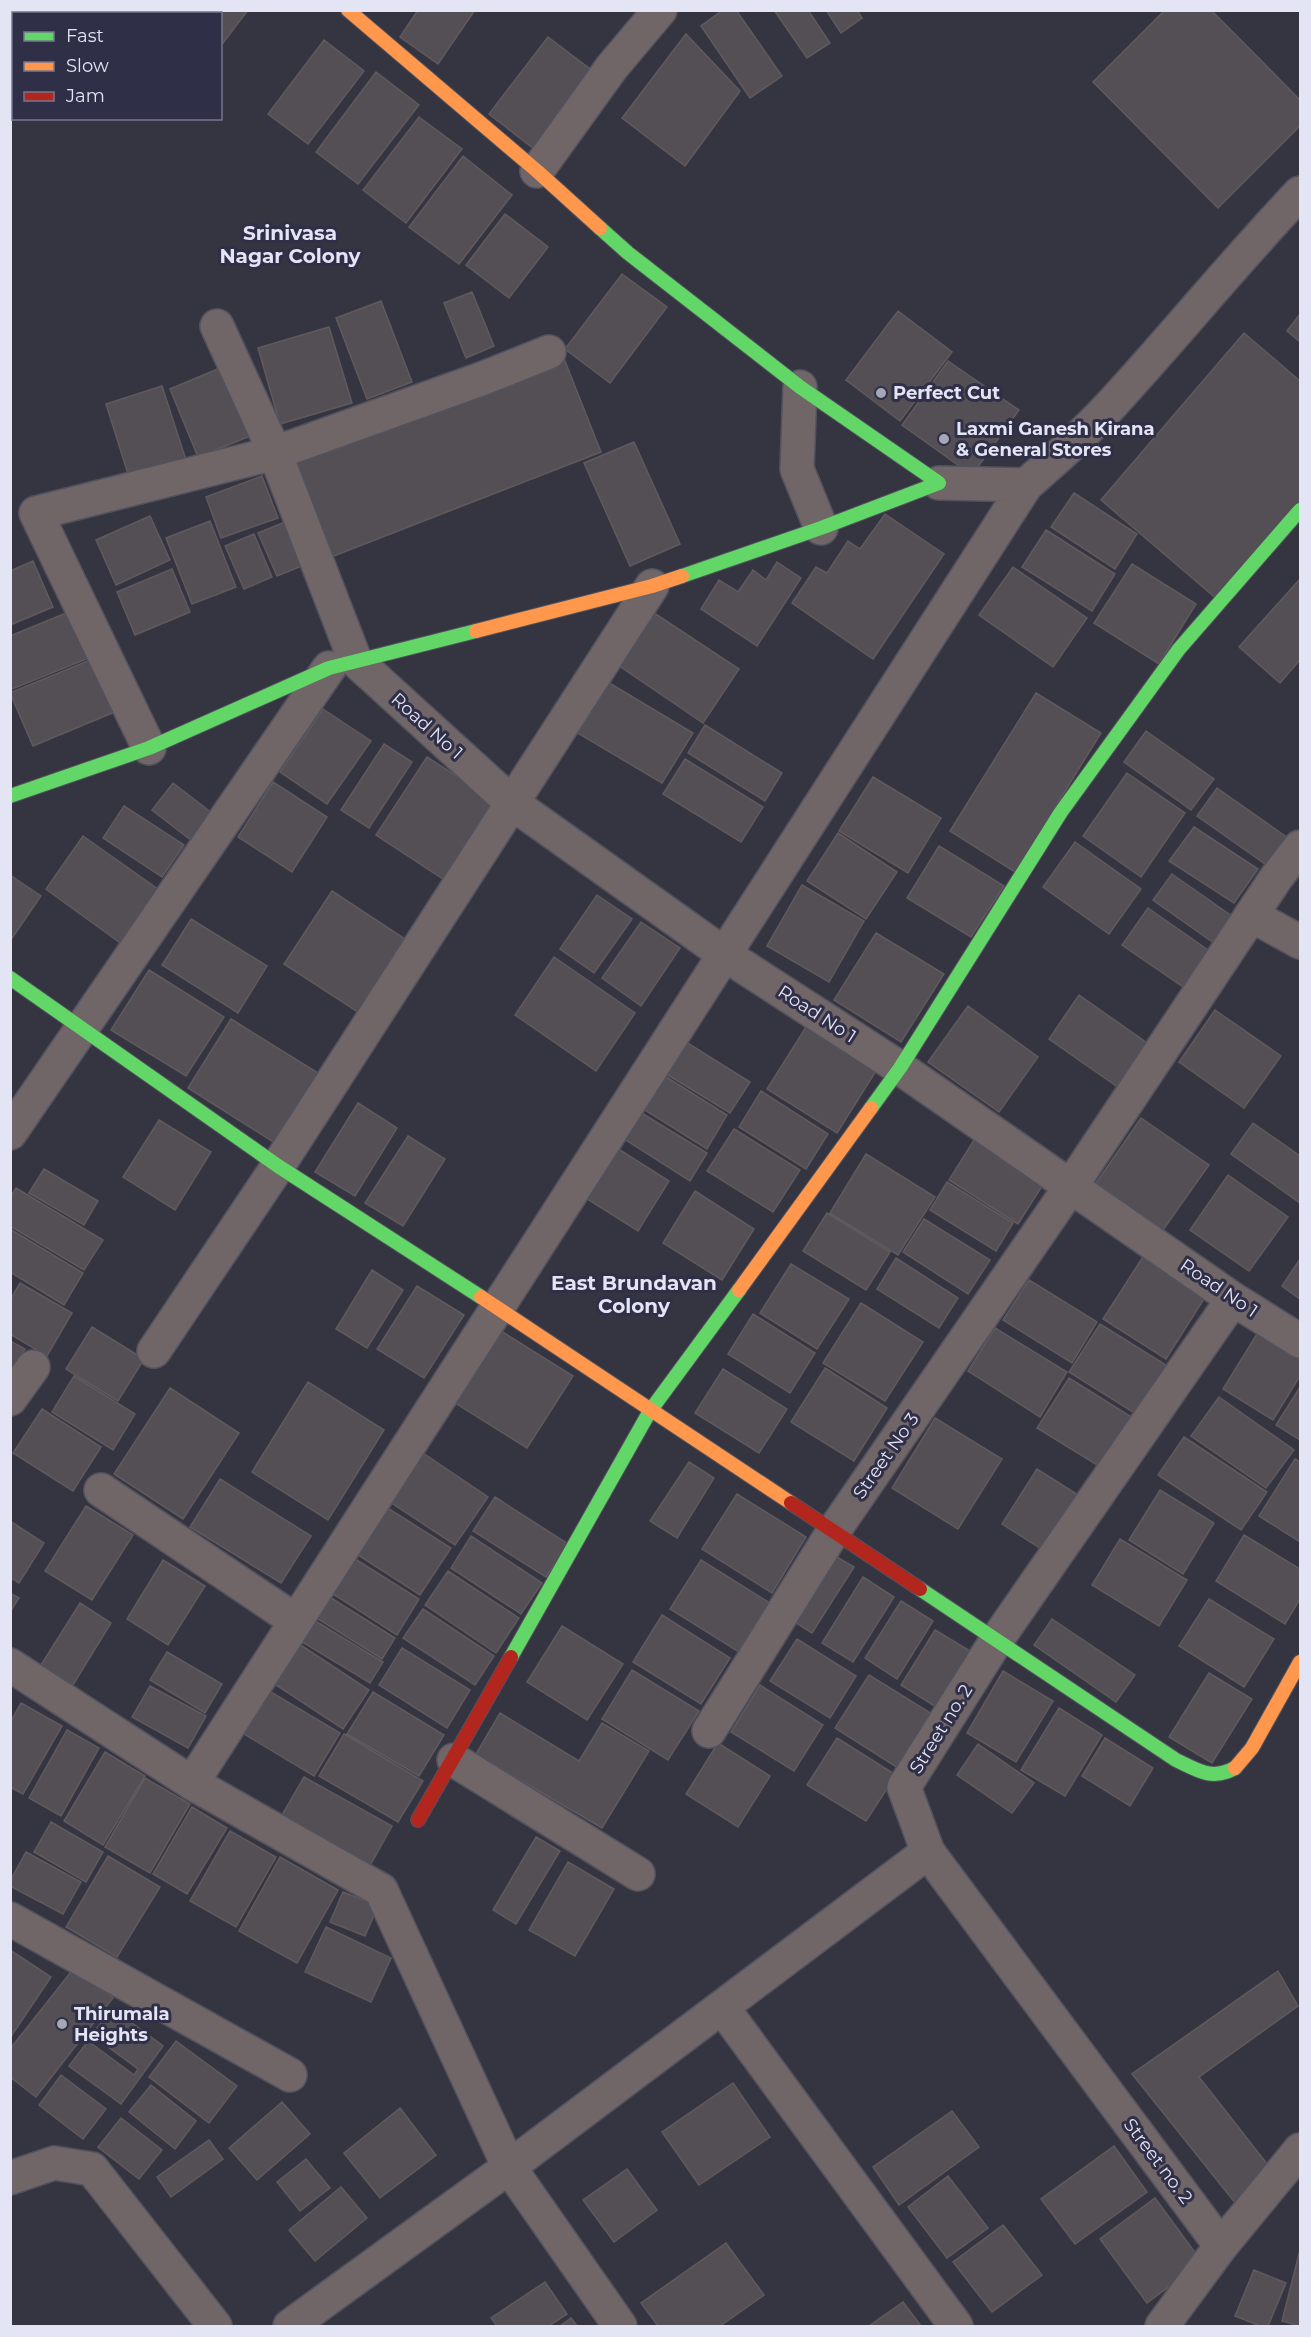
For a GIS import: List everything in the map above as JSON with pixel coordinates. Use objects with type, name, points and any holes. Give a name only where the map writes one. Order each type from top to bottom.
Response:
[{"type":"street","points":[[348,10],[537,171],[628,253],[800,387],[939,483]]},
{"type":"street","points":[[537,171],[612,67],[660,10]]},
{"type":"street","points":[[192,1783],[1026,485],[1070,447],[1120,395],[1250,246],[1300,193]]},
{"type":"street","points":[[217,326],[275,453],[342,664]]},
{"type":"street","points":[[149,748],[36,513],[275,453],[484,378],[549,352]]},
{"type":"street","points":[[800,387],[797,469],[821,528]]},
{"type":"street","points":[[10,796],[149,748],[342,664],[652,586],[821,528],[939,483],[1026,485]]},
{"type":"street","points":[[418,1820],[650,1411],[900,1068],[1055,822],[1179,649],[1300,510]]},
{"type":"street","points":[[154,1351],[278,1166],[652,586]]},
{"type":"street","points":[[10,1133],[342,664]]},
{"type":"street","name":"Road No 1","points":[[342,664],[512,803],[724,954],[900,1068],[1233,1299],[1300,1341]]},
{"type":"street","name":"Street No 3","points":[[709,1731],[833,1532],[1071,1186],[1276,878],[1300,848]]},
{"type":"street","points":[[1251,915],[1300,942]]},
{"type":"street","points":[[10,978],[278,1166],[497,1307],[1176,1760],[1210,1775],[1223,1774],[1235,1768],[1252,1748],[1300,1662]]},
{"type":"street","name":"Street no. 2","points":[[1221,2246],[928,1852],[904,1787],[996,1641],[1233,1299]]},
{"type":"street","points":[[10,1400],[33,1367]]},
{"type":"street","points":[[101,1490],[296,1621]]},
{"type":"street","points":[[10,1665],[192,1783],[381,1890],[509,2167],[620,2326]]},
{"type":"street","points":[[454,1760],[638,1874]]},
{"type":"street","points":[[290,2326],[509,2167],[928,1852]]},
{"type":"street","points":[[10,1918],[290,2075]]},
{"type":"street","points":[[722,2007],[957,2326]]},
{"type":"street","points":[[1162,2326],[1221,2246],[1286,2187],[1300,2150]]},
{"type":"street","points":[[10,2178],[54,2163],[92,2169],[215,2326]]},
{"type":"building","points":[[126,10],[161,10],[160,12],[128,12]]},
{"type":"building","points":[[174,10],[248,10],[222,44],[222,12],[172,12]]},
{"type":"building","points":[[418,10],[475,10],[438,64],[400,37]]},
{"type":"building","points":[[723,10],[736,10],[782,76],[750,98],[701,26]]},
{"type":"building","points":[[774,10],[808,10],[830,43],[807,58]]},
{"type":"building","points":[[826,10],[857,10],[862,18],[841,33]]},
{"type":"building","points":[[1165,10],[1211,10],[1300,100],[1300,126],[1218,208],[1093,82]]},
{"type":"building","points":[[686,34],[740,91],[685,166],[622,118]]},
{"type":"building","points":[[548,37],[594,72],[534,149],[489,114]]},
{"type":"building","points":[[324,40],[364,71],[308,144],[268,114]]},
{"type":"building","points":[[376,72],[419,105],[358,184],[316,152]]},
{"type":"building","points":[[419,117],[462,149],[406,223],[363,190]]},
{"type":"building","points":[[463,156],[512,195],[459,264],[409,227]]},
{"type":"building","points":[[505,214],[548,247],[509,298],[466,265]]},
{"type":"building","points":[[622,274],[667,307],[610,383],[565,349]]},
{"type":"building","points":[[472,292],[494,346],[466,358],[444,303]]},
{"type":"building","points":[[381,301],[412,382],[367,399],[336,318]]},
{"type":"building","points":[[898,311],[952,352],[900,421],[846,380]]},
{"type":"building","points":[[1300,314],[1300,342],[1287,331]]},
{"type":"building","points":[[329,327],[352,403],[280,424],[258,348]]},
{"type":"building","points":[[1244,333],[1300,381],[1300,504],[1218,600],[1101,500]]},
{"type":"building","points":[[563,356],[601,452],[326,559],[287,463]]},
{"type":"building","points":[[948,361],[1019,410],[972,475],[902,425]]},
{"type":"building","points":[[232,363],[260,432],[198,457],[170,389]]},
{"type":"building","points":[[162,386],[186,460],[129,477],[106,404]]},
{"type":"building","points":[[634,442],[680,544],[630,566],[584,463]]},
{"type":"building","points":[[262,476],[278,518],[221,538],[206,497]]},
{"type":"building","points":[[1074,493],[1137,534],[1115,569],[1051,527]]},
{"type":"building","points":[[885,514],[944,554],[873,659],[792,603],[816,567],[827,573],[848,541],[860,549]]},
{"type":"building","points":[[150,516],[170,560],[116,585],[96,540]]},
{"type":"building","points":[[290,520],[309,563],[277,576],[258,533]]},
{"type":"building","points":[[210,521],[236,587],[192,604],[166,538]]},
{"type":"building","points":[[1046,530],[1115,574],[1092,611],[1022,567]]},
{"type":"building","points":[[254,534],[272,577],[244,589],[225,546]]},
{"type":"building","points":[[33,561],[53,607],[10,625],[10,571]]},
{"type":"building","points":[[777,562],[801,578],[757,646],[701,609],[719,580],[738,592],[753,570],[766,580]]},
{"type":"building","points":[[1132,564],[1196,604],[1159,664],[1094,623]]},
{"type":"building","points":[[1013,567],[1087,618],[1053,667],[979,615]]},
{"type":"building","points":[[172,569],[190,612],[135,635],[117,592]]},
{"type":"building","points":[[1300,579],[1300,660],[1280,683],[1239,647]]},
{"type":"building","points":[[71,611],[91,657],[10,690],[10,636]]},
{"type":"building","points":[[651,611],[739,669],[703,723],[615,663]]},
{"type":"building","points":[[95,658],[117,711],[33,746],[10,693]]},
{"type":"building","points":[[606,681],[693,733],[662,783],[576,732]]},
{"type":"building","points":[[1036,693],[1101,733],[1015,872],[950,831]]},
{"type":"building","points":[[323,709],[371,741],[327,804],[280,772]]},
{"type":"building","points":[[705,725],[782,773],[765,801],[688,753]]},
{"type":"building","points":[[1146,731],[1214,779],[1191,810],[1124,762]]},
{"type":"building","points":[[384,744],[412,762],[369,828],[341,810]]},
{"type":"building","points":[[427,757],[500,804],[449,883],[376,835]]},
{"type":"building","points":[[685,759],[763,807],[741,842],[663,794]]},
{"type":"building","points":[[1127,773],[1185,813],[1141,877],[1083,836]]},
{"type":"building","points":[[873,777],[941,818],[908,873],[839,831]]},
{"type":"building","points":[[273,782],[327,817],[292,872],[238,837]]},
{"type":"building","points":[[173,783],[213,814],[192,841],[152,810]]},
{"type":"building","points":[[1217,788],[1288,838],[1268,866],[1197,816]]},
{"type":"building","points":[[124,806],[184,845],[162,877],[103,838]]},
{"type":"building","points":[[1194,827],[1258,869],[1234,903],[1169,861]]},
{"type":"building","points":[[838,833],[897,872],[866,919],[807,881]]},
{"type":"building","points":[[83,836],[162,892],[123,945],[46,889]]},
{"type":"building","points":[[1075,842],[1141,889],[1109,934],[1043,887]]},
{"type":"building","points":[[939,846],[1004,886],[971,937],[907,898]]},
{"type":"building","points":[[1172,874],[1236,919],[1218,946],[1153,900]]},
{"type":"building","points":[[10,875],[41,896],[10,941]]},
{"type":"building","points":[[802,885],[864,921],[829,982],[767,946]]},
{"type":"building","points":[[332,891],[411,943],[364,1016],[284,964]]},
{"type":"building","points":[[597,895],[632,919],[594,973],[560,949]]},
{"type":"building","points":[[1148,908],[1218,957],[1192,993],[1122,945]]},
{"type":"building","points":[[191,919],[267,966],[238,1013],[162,965]]},
{"type":"building","points":[[641,922],[680,948],[641,1006],[602,978]]},
{"type":"building","points":[[876,933],[944,974],[901,1042],[834,1000]]},
{"type":"building","points":[[554,957],[635,1013],[596,1071],[515,1015]]},
{"type":"building","points":[[149,970],[224,1017],[186,1076],[111,1030]]},
{"type":"building","points":[[1079,995],[1150,1045],[1119,1088],[1049,1039]]},
{"type":"building","points":[[968,1006],[1038,1057],[999,1112],[928,1062]]},
{"type":"building","points":[[1215,1010],[1281,1056],[1244,1108],[1179,1062]]},
{"type":"building","points":[[231,1019],[318,1073],[275,1143],[188,1088]]},
{"type":"building","points":[[806,1027],[876,1071],[837,1133],[767,1089]]},
{"type":"building","points":[[678,1037],[750,1082],[730,1113],[658,1069]]},
{"type":"building","points":[[660,1073],[727,1115],[707,1149],[640,1107]]},
{"type":"building","points":[[761,1091],[828,1134],[806,1169],[739,1127]]},
{"type":"building","points":[[358,1103],[397,1128],[355,1196],[315,1172]]},
{"type":"building","points":[[635,1109],[707,1153],[690,1181],[618,1135]]},
{"type":"building","points":[[1141,1118],[1209,1165],[1163,1230],[1096,1183]]},
{"type":"building","points":[[159,1120],[211,1152],[175,1210],[123,1177]]},
{"type":"building","points":[[1253,1123],[1300,1156],[1300,1203],[1231,1154]]},
{"type":"building","points":[[734,1129],[800,1170],[773,1212],[707,1171]]},
{"type":"building","points":[[408,1136],[445,1159],[403,1226],[365,1203]]},
{"type":"building","points":[[974,1140],[1044,1183],[1018,1224],[949,1180]]},
{"type":"building","points":[[612,1145],[669,1181],[638,1231],[581,1195]]},
{"type":"building","points":[[866,1154],[935,1197],[898,1255],[830,1213]]},
{"type":"building","points":[[44,1169],[98,1201],[84,1225],[29,1193]]},
{"type":"building","points":[[1228,1175],[1288,1217],[1249,1271],[1190,1230]]},
{"type":"building","points":[[947,1182],[1013,1223],[996,1251],[930,1210]]},
{"type":"building","points":[[16,1188],[103,1240],[84,1270],[10,1226],[10,1198]]},
{"type":"building","points":[[695,1191],[754,1229],[722,1280],[663,1243]]},
{"type":"building","points":[[827,1213],[890,1252],[866,1290],[803,1251]]},
{"type":"building","points":[[924,1219],[990,1260],[968,1294],[903,1252]]},
{"type":"building","points":[[10,1229],[83,1273],[64,1305],[10,1272]]},
{"type":"building","points":[[1146,1252],[1209,1291],[1166,1359],[1103,1319]]},
{"type":"building","points":[[896,1258],[958,1298],[939,1328],[877,1289]]},
{"type":"building","points":[[1300,1259],[1300,1299],[1282,1286]]},
{"type":"building","points":[[791,1264],[849,1299],[817,1349],[760,1313]]},
{"type":"building","points":[[372,1270],[403,1290],[367,1348],[336,1329]]},
{"type":"building","points":[[1029,1280],[1097,1322],[1072,1363],[1003,1320]]},
{"type":"building","points":[[20,1283],[72,1313],[47,1356],[10,1334],[10,1300]]},
{"type":"building","points":[[417,1286],[464,1315],[424,1378],[377,1349]]},
{"type":"building","points":[[861,1303],[923,1342],[885,1401],[823,1363]]},
{"type":"building","points":[[753,1314],[815,1353],[790,1393],[728,1354]]},
{"type":"building","points":[[1100,1324],[1166,1365],[1136,1414],[1069,1372]]},
{"type":"building","points":[[92,1327],[144,1359],[118,1401],[66,1369]]},
{"type":"building","points":[[995,1328],[1067,1372],[1040,1417],[968,1371]]},
{"type":"building","points":[[498,1329],[573,1376],[527,1448],[452,1401]]},
{"type":"building","points":[[1260,1329],[1300,1353],[1300,1376],[1273,1420],[1223,1389]]},
{"type":"building","points":[[10,1341],[25,1349],[10,1374]]},
{"type":"building","points":[[825,1368],[887,1408],[854,1461],[791,1422]]},
{"type":"building","points":[[723,1369],[787,1409],[759,1453],[695,1413]]},
{"type":"building","points":[[74,1376],[135,1414],[113,1450],[52,1412]]},
{"type":"building","points":[[1069,1378],[1133,1418],[1102,1468],[1037,1428]]},
{"type":"building","points":[[308,1382],[384,1430],[328,1520],[252,1472]]},
{"type":"building","points":[[1300,1387],[1300,1440],[1276,1425]]},
{"type":"building","points":[[170,1388],[239,1433],[183,1519],[114,1474]]},
{"type":"building","points":[[1219,1397],[1294,1450],[1266,1488],[1191,1436]]},
{"type":"building","points":[[42,1409],[101,1447],[73,1491],[13,1453]]},
{"type":"building","points":[[935,1418],[1002,1459],[958,1529],[892,1488]]},
{"type":"building","points":[[1184,1437],[1267,1492],[1241,1530],[1158,1475]]},
{"type":"building","points":[[420,1451],[488,1497],[455,1545],[387,1500]]},
{"type":"building","points":[[1295,1459],[1300,1462],[1300,1542],[1259,1516]]},
{"type":"building","points":[[689,1462],[714,1478],[677,1538],[650,1521]]},
{"type":"building","points":[[1037,1469],[1086,1500],[1051,1555],[1002,1524]]},
{"type":"building","points":[[220,1479],[311,1536],[281,1583],[190,1527]]},
{"type":"building","points":[[1160,1490],[1214,1523],[1183,1574],[1129,1540]]},
{"type":"building","points":[[737,1494],[806,1537],[772,1593],[702,1549]]},
{"type":"building","points":[[495,1497],[568,1544],[546,1577],[473,1531]]},
{"type":"building","points":[[86,1506],[133,1535],[92,1600],[45,1571]]},
{"type":"building","points":[[386,1507],[451,1548],[420,1595],[355,1553]]},
{"type":"building","points":[[10,1521],[44,1543],[19,1583],[10,1577]]},
{"type":"building","points":[[1244,1535],[1300,1569],[1300,1599],[1285,1624],[1216,1581]]},
{"type":"building","points":[[471,1536],[542,1583],[521,1614],[451,1568]]},
{"type":"building","points":[[1120,1539],[1187,1580],[1159,1626],[1092,1585]]},
{"type":"building","points":[[825,1550],[854,1567],[812,1633],[784,1615]]},
{"type":"building","points":[[352,1557],[419,1599],[397,1635],[330,1592]]},
{"type":"building","points":[[163,1560],[205,1586],[168,1645],[127,1619]]},
{"type":"building","points":[[701,1560],[770,1603],[739,1652],[670,1609]]},
{"type":"building","points":[[448,1571],[519,1618],[496,1653],[425,1605]]},
{"type":"building","points":[[863,1577],[894,1597],[853,1662],[822,1643]]},
{"type":"building","points":[[10,1593],[19,1598],[10,1612]]},
{"type":"building","points":[[328,1596],[395,1638],[382,1659],[315,1617]]},
{"type":"building","points":[[1209,1599],[1274,1639],[1244,1687],[1179,1646]]},
{"type":"building","points":[[901,1601],[933,1621],[897,1679],[865,1658]]},
{"type":"building","points":[[80,1603],[111,1623],[73,1685],[41,1665]]},
{"type":"building","points":[[423,1609],[494,1656],[475,1685],[403,1638]]},
{"type":"building","points":[[662,1615],[730,1658],[701,1704],[633,1662]]},
{"type":"building","points":[[312,1619],[383,1662],[370,1683],[299,1640]]},
{"type":"building","points":[[1052,1619],[1135,1675],[1116,1702],[1034,1645]]},
{"type":"building","points":[[562,1626],[623,1664],[587,1720],[527,1682]]},
{"type":"building","points":[[935,1630],[980,1657],[944,1712],[901,1685]]},
{"type":"building","points":[[797,1639],[856,1676],[830,1718],[770,1681]]},
{"type":"building","points":[[296,1642],[369,1690],[343,1729],[270,1681]]},
{"type":"building","points":[[402,1648],[470,1690],[447,1728],[379,1685]]},
{"type":"building","points":[[167,1652],[222,1684],[205,1713],[150,1680]]},
{"type":"building","points":[[632,1670],[699,1711],[668,1760],[602,1719]]},
{"type":"building","points":[[1003,1671],[1053,1701],[1016,1762],[967,1733]]},
{"type":"building","points":[[1209,1673],[1252,1699],[1212,1763],[1169,1737]]},
{"type":"building","points":[[869,1675],[940,1719],[906,1773],[835,1728]]},
{"type":"building","points":[[760,1685],[823,1725],[794,1771],[731,1732]]},
{"type":"building","points":[[150,1686],[206,1716],[188,1748],[132,1717]]},
{"type":"building","points":[[264,1688],[340,1733],[314,1776],[239,1731]]},
{"type":"building","points":[[373,1692],[444,1735],[419,1776],[347,1734]]},
{"type":"building","points":[[21,1703],[62,1726],[23,1794],[10,1787],[10,1723]]},
{"type":"building","points":[[1059,1708],[1102,1735],[1065,1796],[1021,1770]]},
{"type":"building","points":[[500,1713],[579,1761],[602,1723],[649,1751],[602,1828],[476,1754]]},
{"type":"building","points":[[67,1730],[99,1748],[61,1816],[29,1798]]},
{"type":"building","points":[[344,1734],[423,1781],[398,1822],[319,1776]]},
{"type":"building","points":[[837,1738],[896,1775],[866,1821],[807,1785]]},
{"type":"building","points":[[1105,1738],[1153,1768],[1130,1806],[1082,1776]]},
{"type":"building","points":[[718,1743],[770,1776],[738,1827],[686,1794]]},
{"type":"building","points":[[978,1744],[1034,1783],[1012,1813],[957,1775]]},
{"type":"building","points":[[105,1752],[145,1776],[103,1845],[64,1821]]},
{"type":"building","points":[[304,1777],[392,1826],[367,1871],[278,1822]]},
{"type":"building","points":[[145,1778],[190,1804],[150,1873],[105,1847]]},
{"type":"building","points":[[192,1807],[227,1828],[187,1894],[153,1874]]},
{"type":"building","points":[[51,1822],[103,1852],[86,1882],[34,1852]]},
{"type":"building","points":[[230,1831],[276,1857],[236,1927],[190,1901]]},
{"type":"building","points":[[536,1837],[560,1851],[516,1924],[493,1910]]},
{"type":"building","points":[[26,1852],[81,1882],[63,1914],[10,1886],[10,1881]]},
{"type":"building","points":[[108,1856],[160,1887],[117,1957],[66,1927]]},
{"type":"building","points":[[280,1857],[338,1890],[297,1963],[239,1931]]},
{"type":"building","points":[[568,1862],[614,1889],[575,1956],[529,1930]]},
{"type":"building","points":[[343,1892],[378,1906],[365,1936],[330,1922]]},
{"type":"building","points":[[326,1927],[391,1958],[371,2002],[305,1972]]},
{"type":"building","points":[[10,1950],[51,1977],[10,2038]]},
{"type":"building","name":"Thirumala Heights","points":[[74,1968],[113,1998],[36,2097],[10,2077],[10,2049]]},
{"type":"building","points":[[1278,1971],[1298,2006],[1199,2077],[1275,2174],[1236,2204],[1132,2074]]},
{"type":"building","points":[[112,2008],[163,2046],[121,2104],[69,2066],[88,2041],[134,2075],[138,2069],[92,2035]]},
{"type":"building","points":[[176,2041],[237,2086],[209,2123],[149,2077]]},
{"type":"building","points":[[61,2075],[106,2109],[83,2139],[39,2105]]},
{"type":"building","points":[[733,2083],[770,2137],[699,2185],[662,2132]]},
{"type":"building","points":[[151,2085],[196,2121],[175,2149],[129,2112]]},
{"type":"building","points":[[282,2102],[310,2134],[257,2180],[229,2148]]},
{"type":"building","points":[[400,2108],[436,2155],[380,2198],[344,2153]]},
{"type":"building","points":[[952,2111],[979,2147],[899,2205],[873,2167]]},
{"type":"building","points":[[121,2118],[162,2150],[139,2179],[98,2147]]},
{"type":"building","points":[[209,2140],[223,2159],[171,2197],[157,2177]]},
{"type":"building","points":[[1114,2146],[1147,2192],[1075,2244],[1041,2199]]},
{"type":"building","points":[[306,2159],[330,2188],[300,2211],[277,2182]]},
{"type":"building","points":[[627,2169],[657,2210],[614,2242],[583,2200]]},
{"type":"building","points":[[948,2176],[988,2228],[947,2258],[908,2207]]},
{"type":"building","points":[[341,2187],[367,2218],[315,2261],[289,2230]]},
{"type":"building","points":[[1155,2198],[1202,2262],[1147,2303],[1100,2239]]},
{"type":"building","points":[[1003,2225],[1042,2275],[992,2312],[953,2262]]},
{"type":"building","points":[[726,2243],[764,2295],[720,2326],[658,2326],[641,2303]]},
{"type":"building","points":[[1300,2250],[1300,2326],[1282,2321]]},
{"type":"building","points":[[1254,2270],[1286,2283],[1268,2326],[1260,2326],[1235,2316]]},
{"type":"building","points":[[545,2282],[567,2314],[549,2326],[497,2326],[491,2318]]},
{"type":"building","points":[[903,2302],[921,2326],[869,2326]]},
{"type":"building","points":[[571,2318],[577,2326],[560,2326]]},
{"type":"traffic: fast","points":[[600,228],[628,253],[800,387],[939,483],[821,528],[682,576]]},
{"type":"traffic: fast","points":[[871,1108],[900,1068],[1061,812],[1179,649],[1300,510]]},
{"type":"traffic: fast","points":[[10,796],[149,748],[329,668],[476,631]]},
{"type":"traffic: fast","points":[[10,978],[278,1166],[481,1297]]},
{"type":"traffic: fast","points":[[511,1657],[650,1411],[739,1290]]},
{"type":"traffic: fast","points":[[920,1589],[1176,1760],[1212,1774],[1235,1768]]},
{"type":"traffic: slow","points":[[348,10],[537,171],[600,228]]},
{"type":"traffic: slow","points":[[476,631],[652,586],[682,576]]},
{"type":"traffic: slow","points":[[739,1290],[871,1108]]},
{"type":"traffic: slow","points":[[481,1297],[791,1503]]},
{"type":"traffic: slow","points":[[1235,1768],[1252,1748],[1300,1662]]},
{"type":"traffic: jam","points":[[791,1503],[920,1589]]},
{"type":"traffic: jam","points":[[418,1820],[511,1657]]},
{"type":"place","name":"Perfect Cut","points":[[881,393]]},
{"type":"place","name":"Laxmi Ganesh Kirana & General Stores","points":[[944,439]]},
{"type":"place","name":"Thirumala Heights","points":[[62,2024]]},
{"type":"district","name":"Srinivasa Nagar Colony","points":[[290,244]]},
{"type":"district","name":"East Brundavan Colony","points":[[634,1294]]}]
